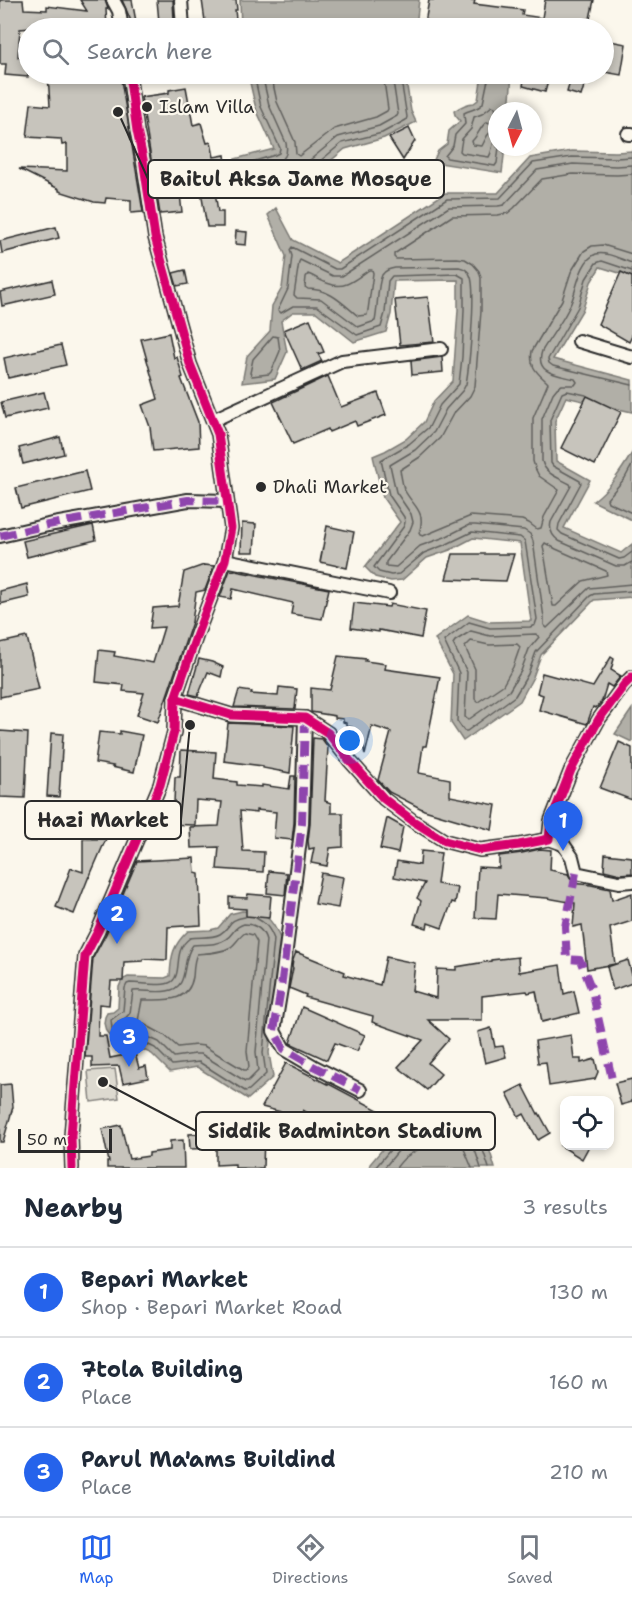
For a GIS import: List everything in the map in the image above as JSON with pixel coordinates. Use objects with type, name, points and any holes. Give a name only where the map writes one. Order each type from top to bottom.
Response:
[{"type":"street","points":[[113,0],[120,18]]},
{"type":"street","points":[[181,0],[182,18]]},
{"type":"street","points":[[72,1168],[72,1137],[86,956],[160,785],[174,732],[175,698],[225,560],[231,528],[218,434],[190,364],[155,237],[130,84]]},
{"type":"street","points":[[579,341],[632,357]]},
{"type":"street","points":[[213,420],[342,361],[441,349]]},
{"type":"street","points":[[0,536],[188,500],[227,501]]},
{"type":"street","points":[[225,560],[389,593]]},
{"type":"street","points":[[549,839],[552,821],[571,770],[599,719],[632,677]]},
{"type":"street","points":[[175,698],[231,715],[305,718],[328,733],[384,799],[413,821],[446,841],[480,850],[549,839],[563,844],[572,856],[576,873],[620,882],[632,881]]},
{"type":"street","points":[[305,718],[302,824],[274,1031],[284,1049],[360,1090]]},
{"type":"shaded area","points":[[115,1069],[119,1098],[91,1102],[88,1071]]},
{"type":"water","points":[[240,0],[419,0],[417,18],[241,18]]},
{"type":"water","points":[[250,84],[407,84],[411,111],[416,122],[384,138],[345,149],[294,191],[249,195],[235,159],[274,149],[256,109]]},
{"type":"water","points":[[481,84],[511,84],[510,102],[488,102],[488,156],[504,156],[502,173],[433,162],[438,151],[447,144],[449,131],[460,121],[454,111],[466,104],[478,100]]},
{"type":"water","points":[[572,151],[632,151],[632,277],[600,267],[591,282],[583,309],[553,359],[632,380],[632,412],[566,397],[555,421],[556,461],[590,480],[564,528],[621,553],[632,544],[632,597],[594,600],[541,655],[533,677],[520,701],[463,741],[451,723],[453,674],[435,639],[468,615],[490,622],[531,621],[520,543],[473,538],[450,550],[427,558],[402,580],[391,581],[375,577],[365,567],[400,522],[383,498],[373,456],[406,439],[424,422],[434,401],[453,381],[458,280],[394,281],[391,314],[386,332],[354,342],[316,312],[293,312],[281,321],[287,352],[275,379],[242,383],[247,356],[270,331],[272,306],[282,288],[286,256],[268,215],[276,208],[293,240],[338,263],[445,193],[498,193],[530,158]]},
{"type":"water","points":[[632,453],[632,520],[593,501],[610,485]]},
{"type":"water","points":[[632,709],[632,742],[615,734]]},
{"type":"water","points":[[242,911],[262,914],[274,925],[280,938],[269,1053],[273,1077],[248,1099],[197,1067],[170,1072],[152,1054],[110,1036],[104,1023],[107,1013],[118,1008],[119,987],[122,980],[128,977],[165,978],[170,976],[174,951],[188,931],[218,928],[230,914]]},
{"type":"water","points":[[454,1119],[476,1122],[489,1148],[495,1168],[369,1168],[391,1139],[427,1121]]},
{"type":"building","points":[[0,0],[23,0],[24,9],[47,10],[47,6],[87,11],[80,0],[105,0],[108,9],[106,9],[106,18],[18,18],[18,76],[5,75],[6,64],[0,64]]},
{"type":"building","points":[[122,0],[132,0],[135,18],[130,18]]},
{"type":"building","points":[[157,0],[173,0],[174,18],[159,18]]},
{"type":"building","points":[[202,0],[236,0],[236,18],[205,18]]},
{"type":"building","points":[[429,0],[475,0],[474,4],[523,10],[522,15],[542,18],[426,18]]},
{"type":"building","points":[[545,0],[594,0],[590,18],[542,18]]},
{"type":"building","points":[[614,42],[626,44],[621,75],[614,74]]},
{"type":"building","points":[[49,84],[122,84],[143,212],[131,213],[131,200],[106,198],[105,203],[94,202],[59,191],[19,169],[67,171],[67,144],[62,145],[61,139],[27,137],[31,104],[50,106]]},
{"type":"building","points":[[523,84],[547,84],[545,92],[523,86]]},
{"type":"building","points":[[569,84],[585,84],[581,96],[567,92]]},
{"type":"building","points":[[186,87],[193,125],[201,123],[207,143],[211,142],[214,157],[225,155],[227,169],[212,171],[218,212],[223,212],[223,227],[207,227],[198,174],[178,176],[182,212],[160,214],[141,97],[169,93],[169,90]]},
{"type":"building","points":[[409,128],[415,141],[403,160],[389,138]]},
{"type":"building","points":[[56,227],[59,238],[2,253],[0,241]]},
{"type":"building","points":[[236,231],[247,232],[246,245],[235,244]]},
{"type":"building","points":[[185,270],[188,284],[177,286],[173,273]]},
{"type":"building","points":[[621,272],[632,277],[632,336],[629,342],[598,324]]},
{"type":"building","points":[[52,280],[55,294],[2,306],[0,292]]},
{"type":"building","points":[[428,297],[434,342],[400,345],[395,300]]},
{"type":"building","points":[[310,319],[324,352],[318,354],[322,361],[302,370],[284,330]]},
{"type":"building","points":[[169,333],[174,358],[177,357],[183,377],[181,378],[198,422],[199,447],[153,451],[150,427],[142,405],[158,399],[141,339]]},
{"type":"building","points":[[61,345],[66,365],[8,378],[4,358]]},
{"type":"building","points":[[442,357],[443,372],[412,375],[411,361]]},
{"type":"building","points":[[328,376],[341,407],[378,393],[386,415],[357,426],[355,421],[329,432],[328,429],[293,444],[273,402]]},
{"type":"building","points":[[44,392],[48,408],[5,418],[1,402]]},
{"type":"building","points":[[587,396],[621,412],[595,465],[561,448]]},
{"type":"building","points":[[60,437],[64,454],[23,464],[19,448]]},
{"type":"building","points":[[85,471],[90,491],[21,508],[16,488]]},
{"type":"building","points":[[242,523],[256,524],[254,552],[241,552]]},
{"type":"building","points":[[93,525],[96,540],[27,557],[23,541]]},
{"type":"building","points":[[327,526],[354,532],[347,568],[320,562]]},
{"type":"building","points":[[453,554],[514,554],[506,581],[446,579]]},
{"type":"building","points":[[204,565],[214,566],[205,590],[196,592],[192,622],[158,722],[137,715],[144,693],[123,691],[124,685],[96,682],[99,650],[115,652],[114,656],[153,663],[164,627],[150,628],[153,608],[178,606],[184,572]]},
{"type":"building","points":[[230,570],[329,589],[322,619],[291,614],[293,603],[233,589],[231,599],[220,597]]},
{"type":"building","points":[[27,584],[29,597],[0,604],[0,591]]},
{"type":"building","points":[[354,603],[389,607],[390,604],[426,611],[421,638],[379,630],[379,632],[351,628]]},
{"type":"building","points":[[27,637],[39,689],[0,697],[0,643]]},
{"type":"building","points":[[338,656],[386,664],[385,669],[440,677],[426,746],[423,746],[419,773],[450,779],[450,796],[496,805],[492,830],[424,810],[389,792],[378,780],[391,732],[372,726],[365,755],[361,735],[354,734],[355,731],[351,730],[352,727],[346,726],[343,719],[311,712],[311,688],[330,690]]},
{"type":"building","points":[[611,657],[614,659],[611,670],[621,676],[612,687],[607,684],[602,701],[596,708],[593,707],[587,724],[539,710],[543,695],[537,693],[542,673],[593,687]]},
{"type":"building","points":[[199,659],[223,667],[221,677],[208,672],[198,696],[189,694]]},
{"type":"building","points":[[279,687],[297,689],[295,709],[234,707],[239,690],[252,692],[251,694],[278,696]]},
{"type":"building","points":[[228,723],[294,726],[290,773],[263,768],[263,766],[224,761]]},
{"type":"building","points":[[0,731],[28,733],[25,798],[0,797]]},
{"type":"building","points":[[120,731],[142,735],[134,772],[95,763],[99,732],[120,734]]},
{"type":"building","points":[[51,733],[63,734],[59,797],[47,796]]},
{"type":"building","points":[[313,738],[322,739],[328,747],[325,801],[331,803],[331,813],[343,813],[343,847],[330,848],[327,866],[311,863],[314,848],[309,849],[308,841]]},
{"type":"building","points":[[619,742],[632,748],[632,800],[600,788]]},
{"type":"building","points":[[181,750],[216,752],[214,779],[237,782],[237,785],[262,787],[262,785],[289,789],[291,776],[295,776],[292,840],[274,838],[276,812],[240,811],[243,851],[264,852],[263,872],[217,869],[219,847],[191,848],[190,827],[219,826],[222,802],[196,800],[195,825],[161,824],[161,829],[150,829],[161,803],[174,803],[175,777],[180,777]]},
{"type":"building","points":[[561,817],[574,818],[570,833],[558,831]]},
{"type":"building","points":[[387,818],[403,827],[398,853],[380,849]]},
{"type":"building","points":[[83,839],[106,839],[74,914],[56,907],[71,868],[83,872]]},
{"type":"building","points":[[540,849],[551,850],[550,870],[568,874],[572,880],[571,883],[610,889],[612,900],[632,893],[632,921],[610,928],[615,964],[587,969],[582,925],[573,927],[575,903],[498,894],[496,919],[475,918],[478,867],[499,868],[499,856]]},
{"type":"building","points":[[421,851],[441,853],[437,884],[458,888],[455,903],[452,902],[442,928],[428,923],[427,928],[414,924],[421,901],[417,898],[425,883],[394,877],[397,861],[420,865]]},
{"type":"building","points":[[605,854],[632,857],[632,873],[620,874],[604,870]]},
{"type":"building","points":[[194,858],[195,873],[199,874],[201,925],[168,927],[167,960],[143,959],[143,961],[124,962],[123,981],[111,981],[109,1005],[99,1004],[98,1036],[106,1036],[110,1058],[135,1053],[139,1068],[146,1066],[148,1078],[123,1083],[119,1066],[92,1067],[92,1057],[85,1057],[93,958],[106,934],[137,861]]},
{"type":"building","points":[[269,871],[287,873],[285,895],[267,893]]},
{"type":"building","points":[[321,873],[343,877],[338,908],[315,904]]},
{"type":"building","points":[[248,894],[271,896],[269,918],[246,916],[246,909],[229,908],[229,897],[247,898]]},
{"type":"building","points":[[296,952],[345,972],[344,975],[380,985],[386,957],[415,963],[412,991],[436,998],[437,969],[456,970],[456,967],[518,957],[519,972],[560,965],[564,994],[574,991],[579,1013],[542,1022],[536,991],[528,993],[527,991],[482,996],[482,1020],[428,1020],[449,1039],[428,1063],[441,1074],[427,1090],[398,1067],[423,1040],[372,1022],[373,1016],[305,997],[306,995],[289,988]]},
{"type":"building","points":[[628,960],[632,983],[613,990],[607,967]]},
{"type":"building","points":[[302,1007],[365,1035],[357,1051],[335,1043],[327,1060],[290,1043]]},
{"type":"building","points":[[491,1028],[495,1047],[503,1046],[506,1057],[485,1063],[478,1032]]},
{"type":"building","points":[[571,1035],[574,1059],[581,1059],[581,1063],[595,1059],[598,1072],[595,1079],[549,1086],[546,1062],[538,1063],[535,1041]]},
{"type":"building","points":[[286,1063],[380,1111],[364,1139],[322,1116],[320,1120],[303,1110],[300,1117],[262,1107]]},
{"type":"building","points":[[632,1079],[632,1102],[621,1105],[615,1083]]},
{"type":"building","points":[[11,1084],[13,1107],[3,1142],[0,1142],[0,1085]]},
{"type":"building","points":[[523,1085],[550,1133],[538,1140],[524,1114],[519,1117],[507,1093]]},
{"type":"building","points":[[121,1125],[129,1159],[170,1150],[170,1141],[183,1140],[184,1168],[107,1168],[107,1162],[109,1162],[102,1129]]},
{"type":"building","points":[[235,1132],[264,1134],[263,1168],[235,1168],[235,1164],[216,1165],[216,1148],[190,1149],[189,1134]]},
{"type":"building","points":[[567,1150],[587,1150],[582,1159]]},
{"type":"marked path","points":[[0,536],[188,500],[227,501]]},
{"type":"marked path","points":[[305,718],[302,824],[274,1031],[284,1049],[360,1090]]},
{"type":"marked path","points":[[576,873],[565,927],[567,959],[580,960],[592,990],[612,1079]]},
{"type":"cycle path","points":[[72,1168],[71,1136],[85,956],[98,931],[160,785],[174,732],[175,698],[225,560],[231,528],[218,434],[190,364],[155,237],[130,84]]},
{"type":"cycle path","points":[[175,698],[231,715],[305,718],[328,733],[384,799],[413,821],[445,841],[480,850],[549,839],[551,821],[571,770],[599,719],[632,677]]},
{"type":"place","name":"Islam Villa","points":[[147,107]]},
{"type":"place","name":"Baitul Aksa Jame Mosque","points":[[118,112]]},
{"type":"place","name":"Dhali Market","points":[[261,487]]},
{"type":"place","name":"Hazi Market","points":[[190,725]]},
{"type":"place","name":"Bepari Market","points":[[563,851]]},
{"type":"place","name":"7tola Building","points":[[117,944]]},
{"type":"place","name":"Parul Ma'ams Buildind","points":[[129,1067]]},
{"type":"place","name":"Siddik Badminton Stadium","points":[[103,1082]]}]
